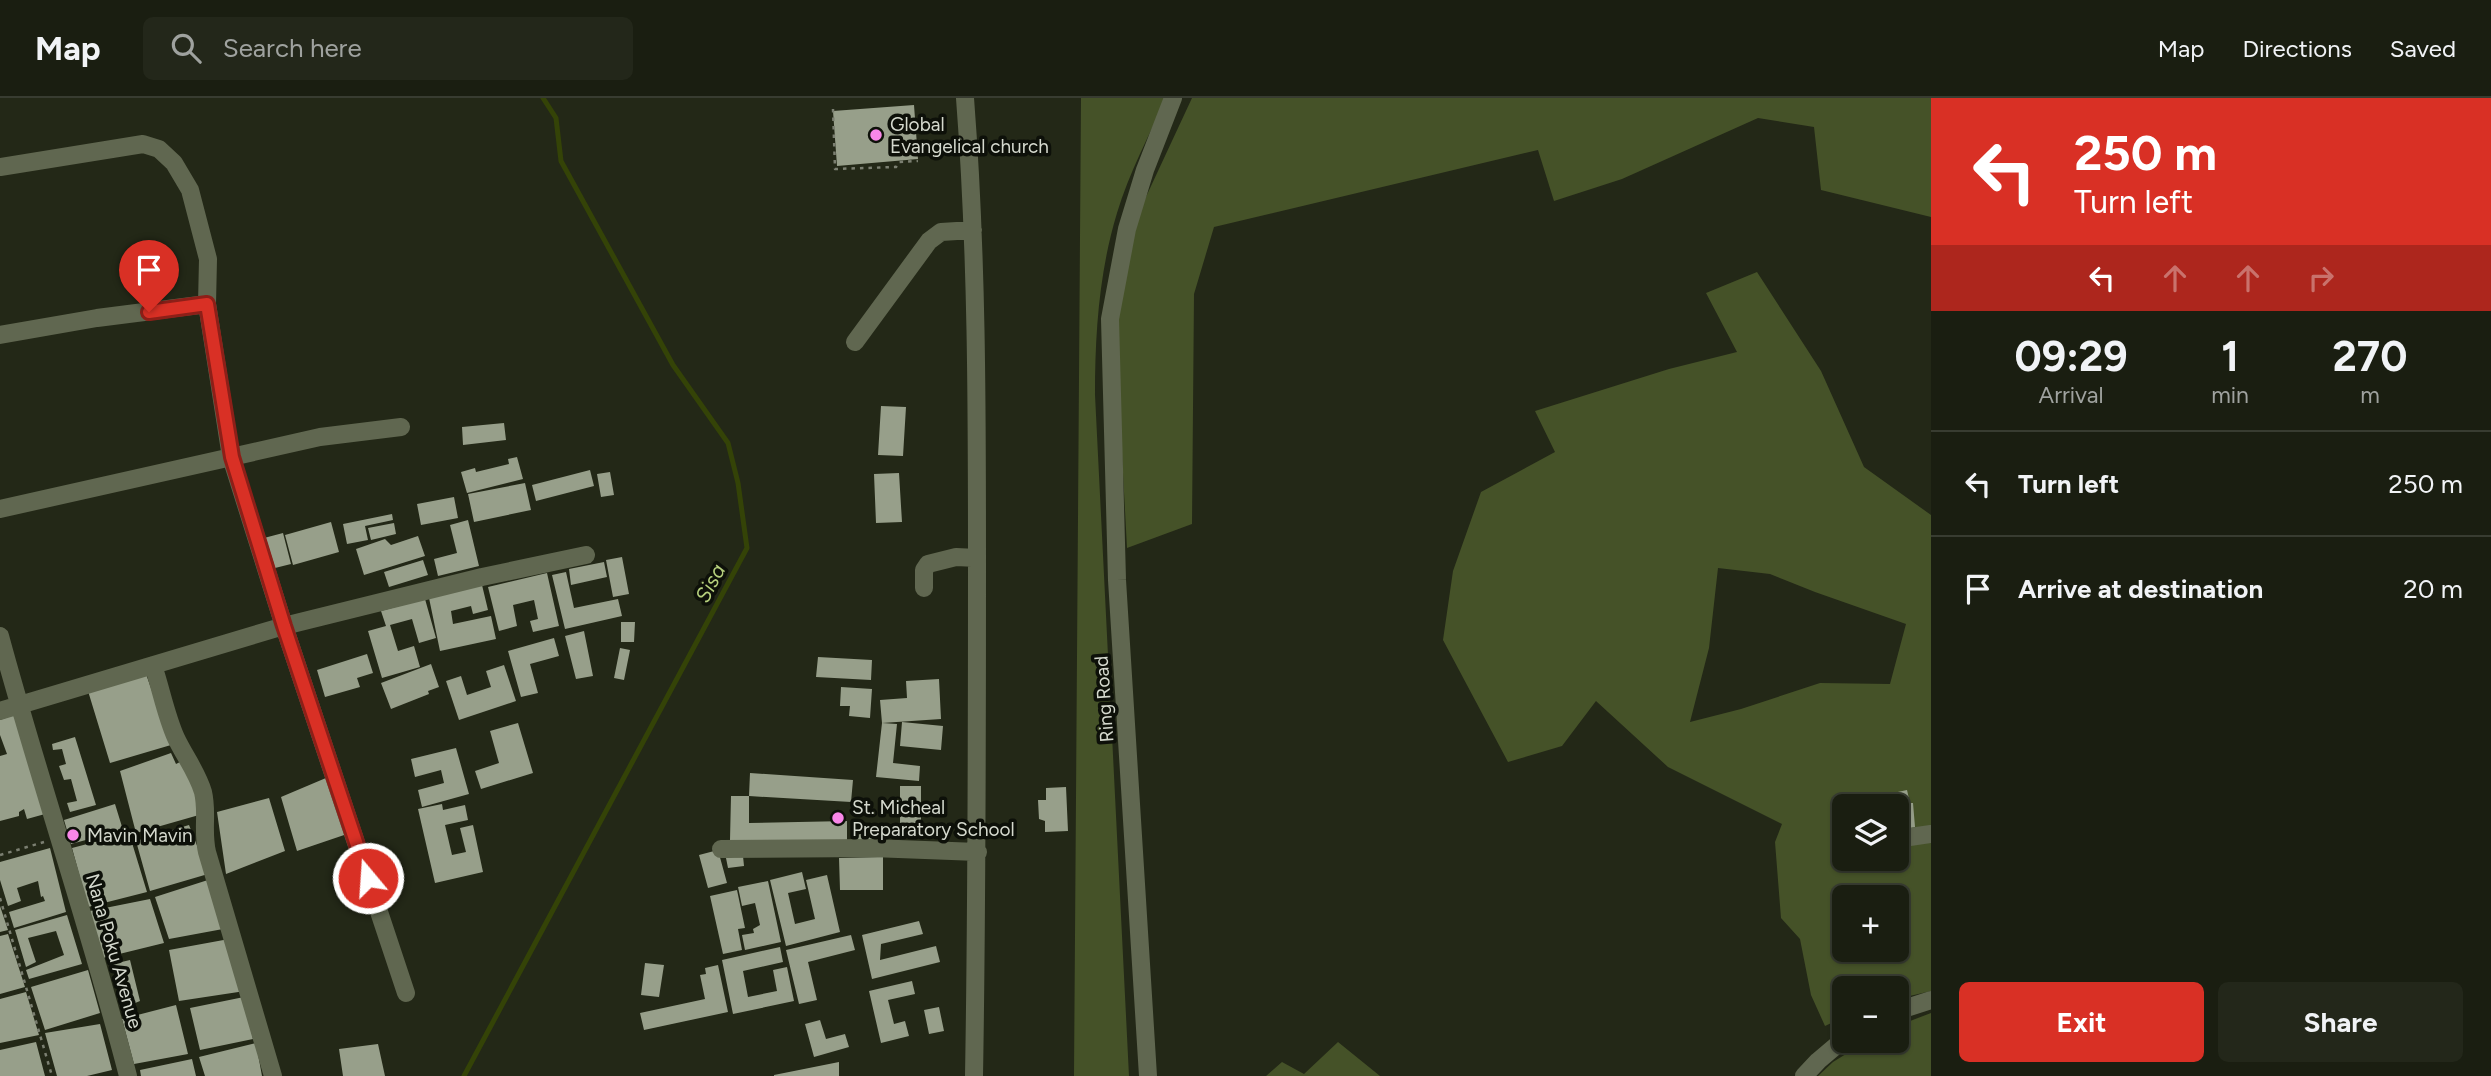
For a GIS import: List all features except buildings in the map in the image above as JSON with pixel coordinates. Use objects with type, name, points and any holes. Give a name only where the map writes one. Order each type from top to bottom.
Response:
[{"type":"street","points":[[965,98],[973,230],[977,558],[978,852],[974,1076]]},
{"type":"street","name":"Ring Road","points":[[1148,1076],[1117,580],[1110,319],[1127,229],[1145,170],[1172,98]]},
{"type":"street","points":[[0,167],[143,144],[159,149],[174,163],[190,190],[208,260],[207,304],[232,457],[284,626],[406,993]]},
{"type":"street","points":[[855,342],[929,241],[941,232],[973,230]]},
{"type":"street","points":[[0,335],[97,318],[207,304]]},
{"type":"street","points":[[0,509],[320,438],[401,428]]},
{"type":"street","points":[[0,711],[284,626],[482,577],[586,555]]},
{"type":"street","points":[[924,588],[924,570],[928,564],[956,557],[977,558]]},
{"type":"street","name":"Nana Poku Avenue","points":[[0,636],[105,988],[128,1076]]},
{"type":"street","points":[[153,665],[175,737],[195,770],[203,795],[206,816],[203,835],[207,852],[273,1076]]},
{"type":"street","points":[[1909,837],[1931,834]]},
{"type":"street","points":[[721,849],[872,848],[978,852]]},
{"type":"street","points":[[1909,1007],[1931,1000]]},
{"type":"street","points":[[1804,1076],[1832,1049]]},
{"type":"path","points":[[833,110],[835,169],[896,167],[899,162],[918,161]]},
{"type":"path","points":[[0,855],[46,841]]},
{"type":"path","points":[[0,898],[52,1076]]},
{"type":"green space","points":[[1081,98],[1166,98],[1133,169],[1117,213],[1102,280],[1096,349],[1095,395],[1129,1076],[1074,1076]]},
{"type":"green space","points":[[1192,98],[1931,98],[1931,217],[1821,190],[1814,127],[1758,118],[1622,179],[1554,201],[1538,150],[1214,227],[1194,294],[1192,524],[1127,548],[1116,341],[1123,278],[1138,214]]},
{"type":"green space","points":[[1757,272],[1821,371],[1864,467],[1931,515],[1931,991],[1909,996],[1909,976],[1832,976],[1832,1023],[1825,1026],[1811,995],[1800,939],[1781,918],[1775,842],[1782,824],[1668,767],[1596,701],[1562,746],[1508,762],[1443,640],[1453,571],[1481,492],[1555,452],[1535,411],[1669,369],[1737,352],[1706,293]],"holes":[[[1718,568],[1770,574],[1906,624],[1890,684],[1820,683],[1741,709],[1690,722],[1709,648]]]},
{"type":"green space","points":[[1931,1013],[1931,1076],[1818,1076],[1848,1053],[1909,1053],[1909,1021]]},
{"type":"green space","points":[[1338,1042],[1380,1076],[1266,1076],[1282,1062],[1304,1074]]},
{"type":"waterway","name":"Sisa","points":[[464,1076],[747,548],[738,483],[728,443],[673,365],[561,161],[556,118],[543,98]]},
{"type":"place","name":"Global Evangelical church","points":[[876,135]]},
{"type":"place","name":"St. Micheal Preparatory School","points":[[838,818]]},
{"type":"place","name":"Mavin Mavin","points":[[73,835]]},
{"type":"route","points":[[149,312],[207,304],[232,457],[284,626],[368,878]]}]
